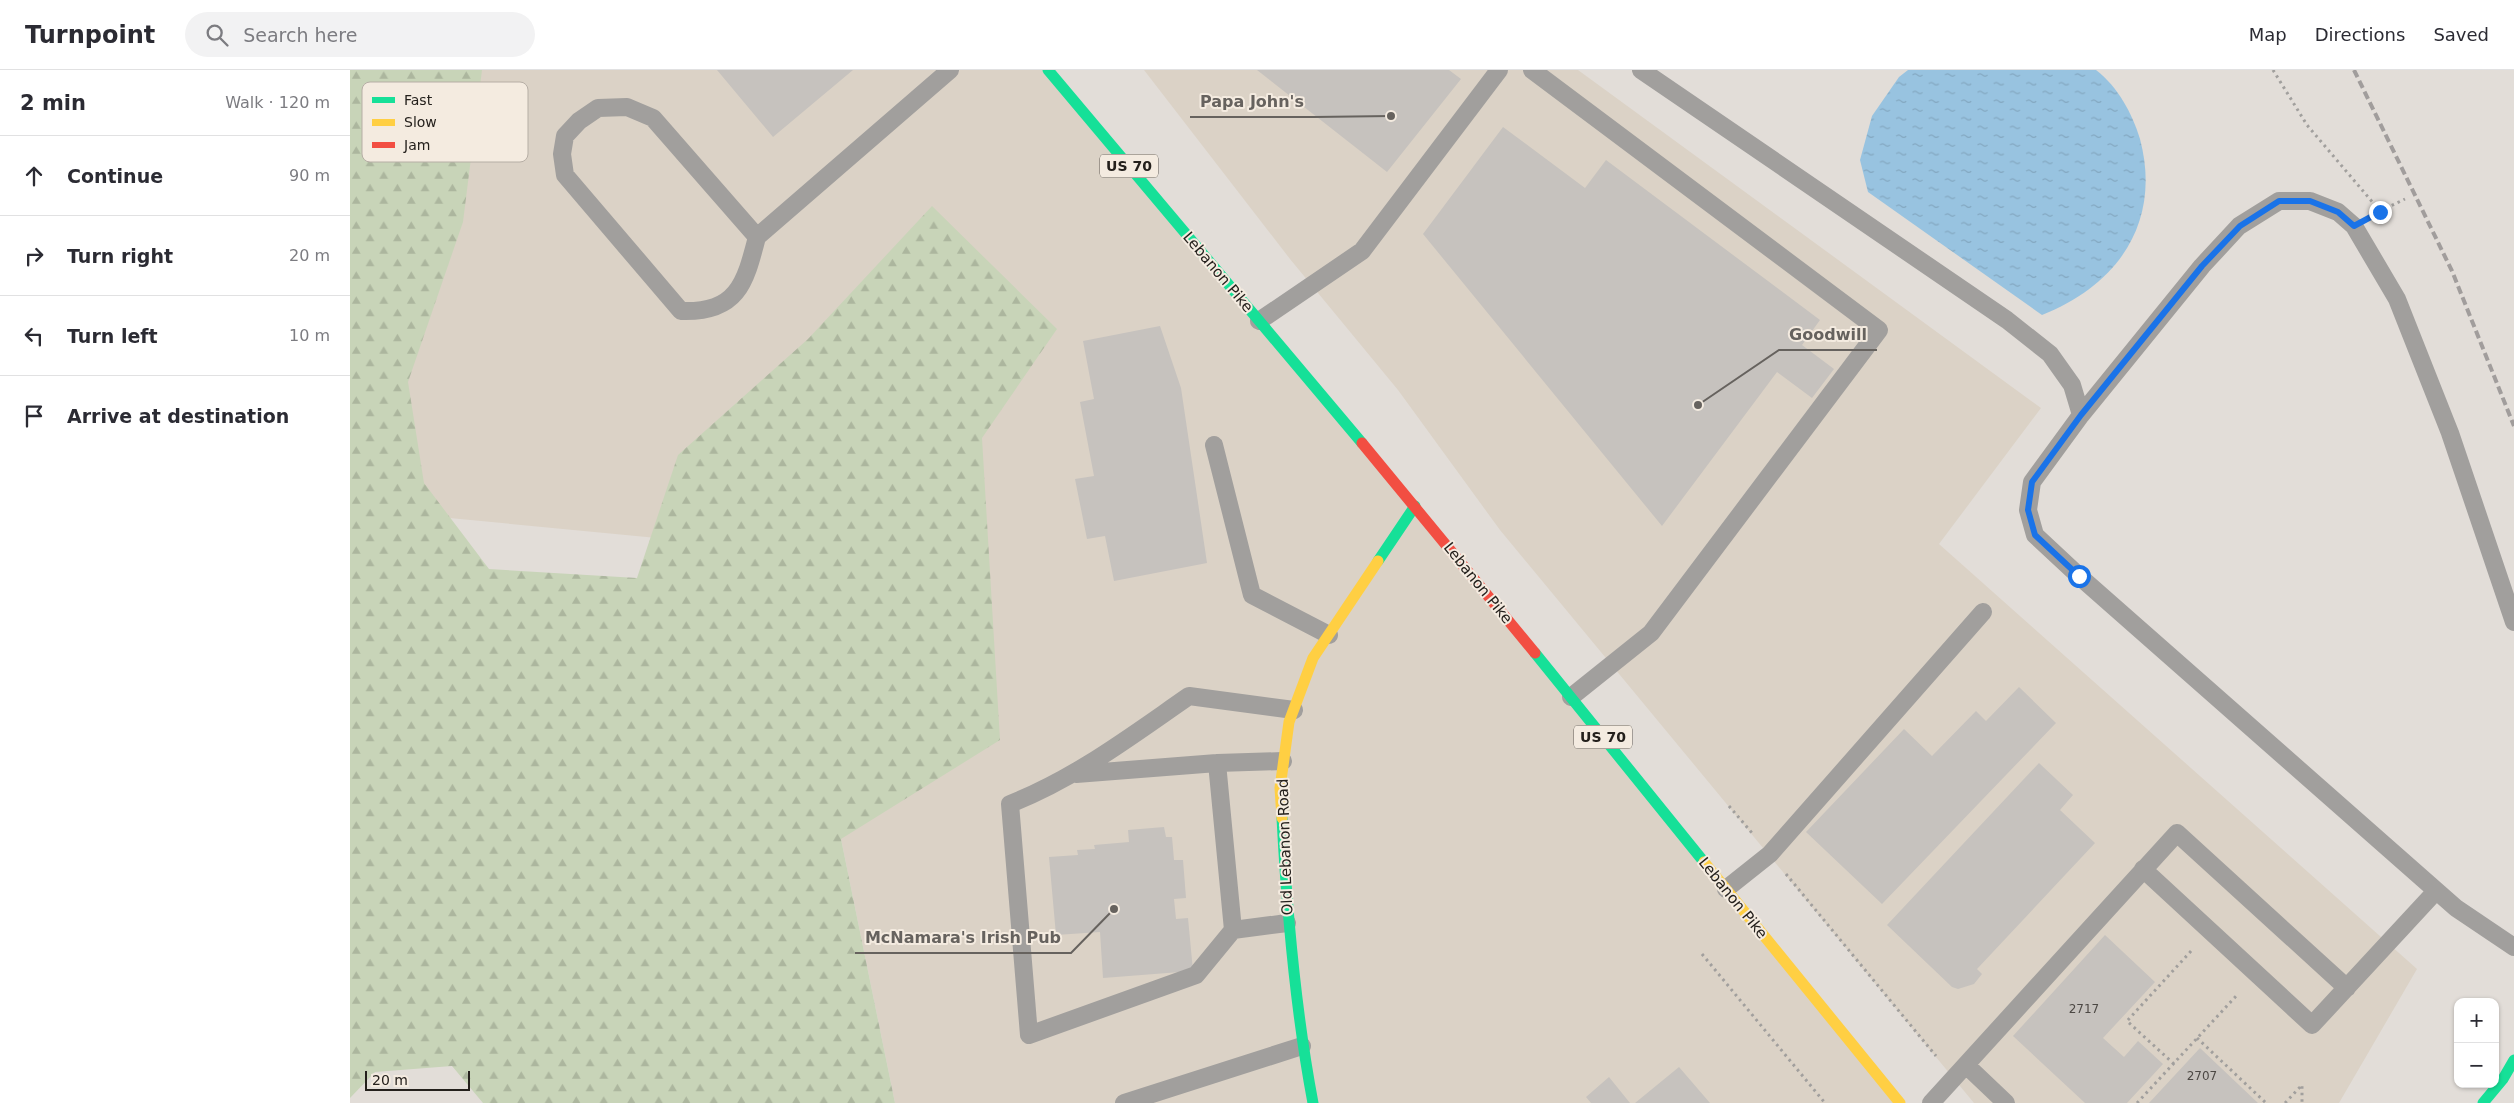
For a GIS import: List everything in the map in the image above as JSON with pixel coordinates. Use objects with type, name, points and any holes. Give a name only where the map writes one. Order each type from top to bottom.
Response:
[{"type":"main road","name":"Lebanon Pike","points":[[1048,70],[1415,506],[1900,1103]]},
{"type":"main road","name":"Old Lebanon Road","points":[[1313,1103],[1302,1046],[1287,923],[1280,788],[1289,722],[1313,658],[1415,506]]},
{"type":"main road","points":[[2482,1103],[2503,1079],[2514,1060]]},
{"type":"lane","points":[[757,237],[653,118],[627,106],[598,108],[580,121],[565,136],[562,154],[565,175],[681,311],[702,312],[718,307],[734,294],[746,277],[757,237],[950,70]]},
{"type":"lane","points":[[1260,321],[1362,251],[1499,70]]},
{"type":"lane","points":[[1532,70],[1879,330],[1651,633],[1571,698]]},
{"type":"lane","points":[[1641,70],[2007,320],[2050,354],[2072,385],[2081,415]]},
{"type":"lane","points":[[2514,622],[2450,433],[2396,299],[2354,226],[2338,212],[2310,201],[2279,201],[2240,226],[2202,266],[2081,415],[2032,482],[2028,510],[2035,535],[2436,891],[2456,908],[2514,947]]},
{"type":"lane","points":[[1214,445],[1252,595],[1329,634]]},
{"type":"lane","points":[[1726,889],[1770,854],[1983,612]]},
{"type":"lane","points":[[1287,923],[1234,930],[1196,975],[1029,1034],[1010,804],[1043,791],[1075,774],[1189,696],[1294,710]]},
{"type":"lane","points":[[1075,774],[1217,763],[1283,761]]},
{"type":"lane","points":[[1217,763],[1234,930]]},
{"type":"lane","points":[[1931,1103],[2177,833],[2346,988]]},
{"type":"lane","points":[[2143,870],[2312,1025],[2436,891]]},
{"type":"lane","points":[[1124,1103],[1302,1046]]},
{"type":"lane","points":[[1966,1064],[2006,1103]]},
{"type":"path","points":[[2273,70],[2307,125],[2380,212]]},
{"type":"path","points":[[2354,226],[2405,199]]},
{"type":"path","points":[[1730,806],[1954,1078]]},
{"type":"path","points":[[2174,1064],[2127,1021],[2210,931]]},
{"type":"path","points":[[1702,954],[1825,1103]]},
{"type":"path","points":[[2137,1103],[2257,974]]},
{"type":"path","points":[[2198,1038],[2266,1103]]},
{"type":"path","points":[[2285,1103],[2302,1085],[2302,1103]]},
{"type":"shaded area","points":[[350,70],[1048,70],[1900,1103],[895,1103],[841,839],[793,551],[397,513]]},
{"type":"shaded area","points":[[1144,70],[1578,70],[2041,408],[1939,544],[2417,969],[2339,1103],[1974,1103],[1500,530],[1398,390],[1290,259]]},
{"type":"green space","points":[[350,70],[482,70],[480,82],[362,82],[362,162],[470,162],[463,222],[408,382],[424,483],[489,569],[637,578],[678,455],[808,339],[932,206],[1057,329],[982,438],[1000,740],[841,839],[895,1103],[483,1103],[452,1066],[375,1072],[350,1098]]},
{"type":"water","points":[[1908,70],[2096,70],[2111,84],[2123,101],[2140,139],[2145,169],[2145,197],[2139,223],[2128,247],[2112,268],[2092,287],[2069,302],[2042,315],[1868,192],[1860,160],[1872,116],[1899,77]]},
{"type":"building","points":[[717,70],[853,70],[773,137]]},
{"type":"building","points":[[1257,70],[1449,70],[1461,79],[1387,172]]},
{"type":"building","points":[[1503,127],[1585,188],[1606,160],[1820,320],[1802,345],[1834,369],[1812,398],[1777,372],[1662,526],[1423,234]]},
{"type":"building","points":[[1160,326],[1181,388],[1207,563],[1114,581],[1105,536],[1087,539],[1075,479],[1094,476],[1080,402],[1094,399],[1083,341]]},
{"type":"building","points":[[2019,687],[2056,723],[1882,904],[1806,832],[1904,729],[1932,756],[1976,711],[1986,721]]},
{"type":"building","points":[[2039,763],[2073,795],[2060,810],[2095,843],[1977,969],[1982,974],[1974,984],[1958,989],[1952,987],[1887,925]]},
{"type":"building","points":[[1164,827],[1166,837],[1172,837],[1174,860],[1183,860],[1186,898],[1174,899],[1176,919],[1188,918],[1193,971],[1103,978],[1100,932],[1056,935],[1049,857],[1078,855],[1077,850],[1095,849],[1094,845],[1129,842],[1128,830]]},
{"type":"building","points":[[2105,935],[2155,982],[2103,1038],[2124,1057],[2138,1041],[2163,1064],[2127,1103],[2085,1103],[2013,1036]]},
{"type":"building","points":[[2200,1048],[2258,1103],[2149,1103]]},
{"type":"building","points":[[1679,1067],[1710,1103],[1635,1103]]},
{"type":"building","points":[[1609,1077],[1630,1103],[1591,1103],[1586,1097]]},
{"type":"railway","points":[[2354,70],[2452,271],[2514,426]]},
{"type":"traffic: fast","points":[[1048,70],[1362,443]]},
{"type":"traffic: fast","points":[[1378,561],[1415,506]]},
{"type":"traffic: fast","points":[[1535,653],[1704,862]]},
{"type":"traffic: fast","points":[[1282,818],[1286,890],[1293,961],[1301,1032],[1313,1103]]},
{"type":"traffic: fast","points":[[2483,1103],[2503,1079],[2514,1060]]},
{"type":"traffic: slow","points":[[1282,818],[1280,788],[1289,722],[1313,658],[1378,561]]},
{"type":"traffic: slow","points":[[1704,862],[1900,1103]]},
{"type":"traffic: jam","points":[[1362,443],[1535,653]]},
{"type":"place","name":"Papa John's","points":[[1391,116]]},
{"type":"place","name":"Goodwill","points":[[1698,405]]},
{"type":"place","name":"McNamara's Irish Pub","points":[[1114,909]]},
{"type":"route","points":[[2079,576],[2035,535],[2028,510],[2032,482],[2081,415],[2202,266],[2240,226],[2279,201],[2310,201],[2338,212],[2354,226],[2380,212]]}]
